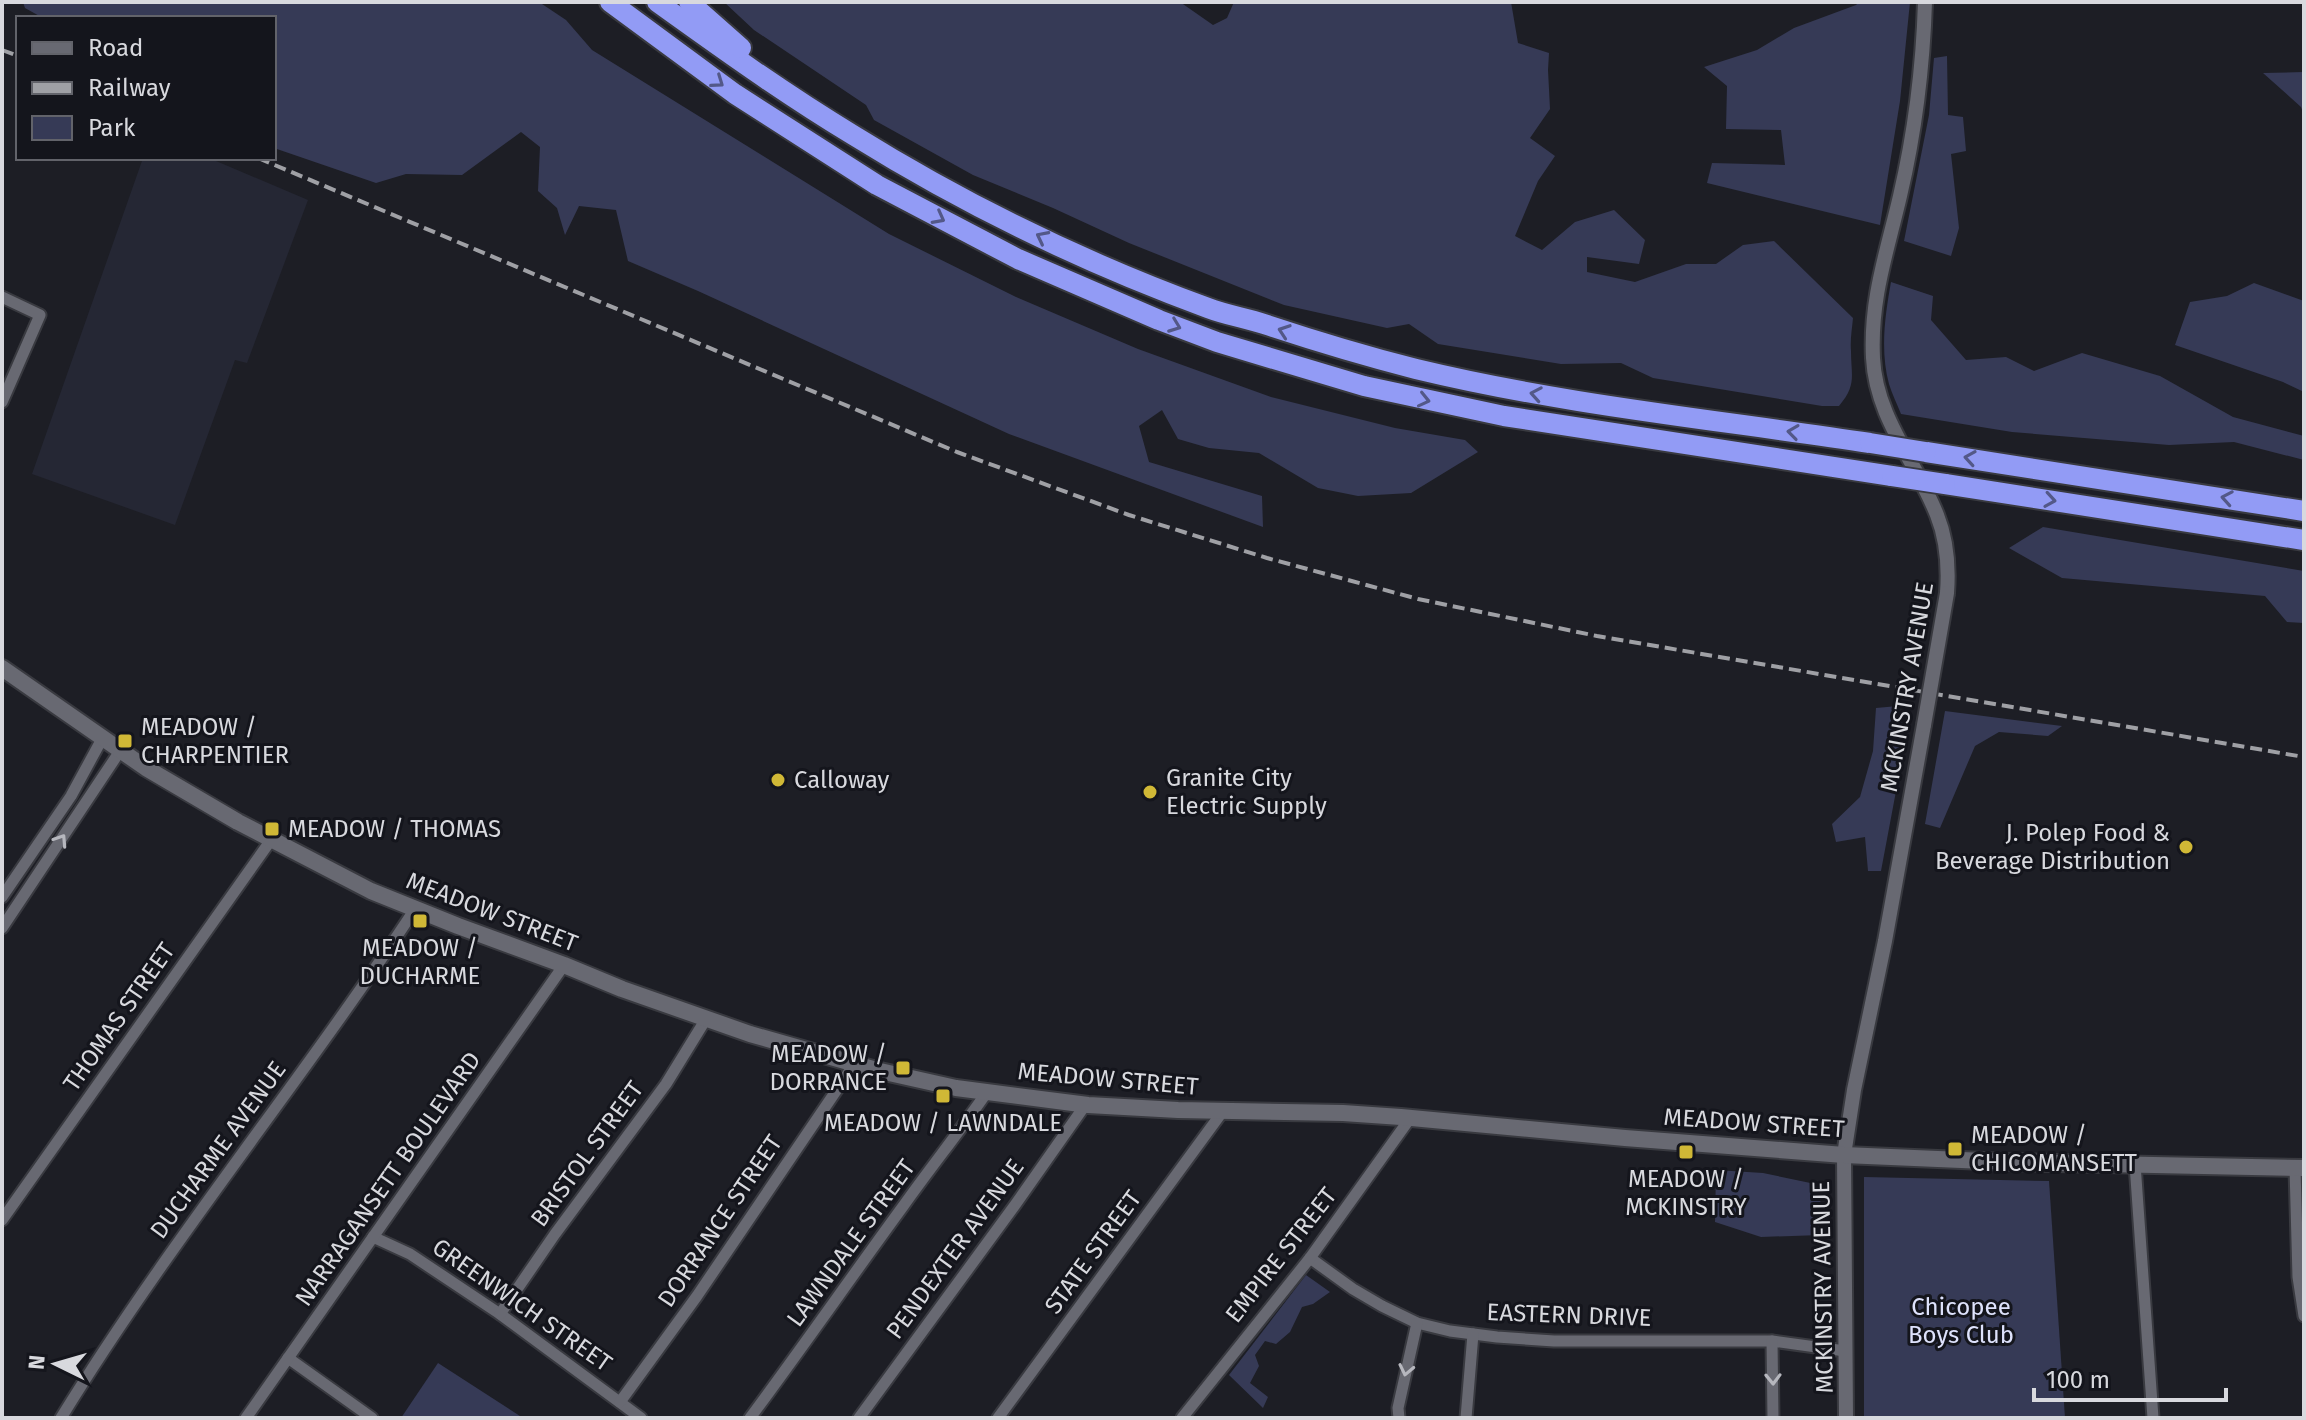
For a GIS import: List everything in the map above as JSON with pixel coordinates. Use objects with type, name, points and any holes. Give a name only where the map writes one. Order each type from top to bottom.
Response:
[{"type":"highway","points":[[590,2],[691,63]]},
{"type":"highway","points":[[610,2],[691,63],[877,185],[1018,259],[1217,342],[1350,382],[1435,403],[1576,428],[2304,540]]},
{"type":"highway","points":[[657,2],[800,102],[941,186],[1062,248],[1210,309],[1323,345],[1489,385],[1602,405],[1870,443],[2304,511]]},
{"type":"highway","points":[[689,2],[800,102]]},
{"type":"main road","name":"MEADOW STREET","points":[[2,668],[120,751],[212,807],[351,881],[415,909],[706,1019],[855,1063],[956,1088],[1086,1104],[1411,1117],[1844,1155],[2300,1168]]},
{"type":"street","name":"MCKINSTRY AVENUE","points":[[1846,1418],[1844,1155],[1947,593],[1948,564],[1943,533],[1930,500],[1887,419],[1877,388],[1873,359],[1875,293],[1912,137],[1925,2]]},
{"type":"street","points":[[2,297],[40,315],[2,402]]},
{"type":"street","points":[[2,897],[71,796],[102,739]]},
{"type":"street","points":[[2,928],[120,751]]},
{"type":"street","name":"THOMAS STREET","points":[[2,1220],[271,840]]},
{"type":"street","points":[[18,875],[32,885]]},
{"type":"street","name":"DUCHARME AVENUE","points":[[61,1418],[162,1266],[379,964],[415,909]]},
{"type":"street","name":"NARRAGANSETT BOULEVARD","points":[[246,1418],[564,965]]},
{"type":"street","name":"BRISTOL STREET","points":[[500,1314],[666,1084],[706,1019]]},
{"type":"street","name":"DORRANCE STREET","points":[[620,1402],[741,1232],[855,1063]]},
{"type":"street","name":"LAWNDALE STREET","points":[[750,1418],[987,1092]]},
{"type":"street","name":"PENDEXTER AVENUE","points":[[859,1418],[1086,1104]]},
{"type":"street","name":"STATE STREET","points":[[998,1418],[1223,1111]]},
{"type":"street","name":"EMPIRE STREET","points":[[1182,1418],[1310,1258],[1411,1117]]},
{"type":"street","points":[[2135,1164],[2153,1418]]},
{"type":"street","points":[[2300,1168],[2298,1277],[2304,1316]]},
{"type":"street","name":"GREENWICH STREET","points":[[373,1237],[410,1254],[500,1314],[641,1418]]},
{"type":"street","name":"EASTERN DRIVE","points":[[1310,1258],[1353,1289],[1417,1323],[1473,1334],[1580,1341],[1772,1341],[1845,1351]]},
{"type":"street","points":[[1399,1418],[1398,1408],[1417,1323]]},
{"type":"street","points":[[1466,1418],[1473,1334]]},
{"type":"street","points":[[1772,1341],[1773,1418]]},
{"type":"street","points":[[288,1358],[372,1418]]},
{"type":"shaded area","points":[[142,160],[214,160],[308,200],[247,363],[235,360],[175,525],[32,474]]},
{"type":"green space","points":[[23,2],[539,2],[566,20],[592,50],[889,234],[1016,297],[1138,349],[1271,397],[1395,428],[1465,440],[1478,452],[1411,493],[1358,496],[1318,488],[1259,453],[1209,448],[1178,439],[1162,410],[1139,426],[1149,462],[1262,496],[1263,527],[1009,434],[628,261],[616,210],[579,206],[565,235],[557,208],[538,191],[540,147],[521,132],[462,175],[406,174],[376,183],[276,149],[276,16],[39,16],[25,8]]},
{"type":"green space","points":[[724,2],[1180,2],[1213,25],[1227,18],[1234,2],[1511,2],[1518,43],[1549,53],[1550,109],[1530,138],[1555,156],[1538,181],[1515,236],[1542,250],[1575,222],[1614,210],[1645,240],[1639,264],[1587,257],[1587,272],[1635,282],[1686,264],[1716,264],[1743,245],[1774,241],[1853,318],[1851,386],[1839,406],[1822,406],[1653,378],[1621,363],[1561,364],[1438,344],[1409,324],[1387,328],[1284,305],[1129,243],[973,175],[874,120],[866,105],[754,30]]},
{"type":"green space","points":[[1859,2],[1910,2],[1900,101],[1880,225],[1707,183],[1712,163],[1785,165],[1781,130],[1726,129],[1727,86],[1704,67],[1757,50],[1794,28]]},
{"type":"green space","points":[[1947,56],[1948,115],[1963,117],[1966,151],[1951,154],[1959,228],[1951,256],[1904,241],[1929,115],[1934,58]]},
{"type":"green space","points":[[2304,72],[2304,115],[2301,107],[2263,73]]},
{"type":"green space","points":[[1891,282],[1933,296],[1931,320],[1966,360],[2006,357],[2034,371],[2082,353],[2160,376],[2233,417],[2304,436],[2304,460],[2234,442],[2169,445],[2012,432],[1901,414],[1889,384],[1884,346]]},
{"type":"green space","points":[[2254,283],[2304,301],[2304,392],[2175,345],[2190,302],[2227,296]]},
{"type":"green space","points":[[2043,527],[2304,571],[2304,623],[2287,622],[2265,596],[2062,578],[2009,548]]},
{"type":"green space","points":[[1898,706],[1906,738],[1881,871],[1868,871],[1865,837],[1836,842],[1832,824],[1860,797],[1873,751],[1876,708]]},
{"type":"green space","points":[[1945,711],[2062,726],[2048,736],[1999,732],[1975,746],[1940,828],[1925,824]]},
{"type":"green space","points":[[1716,1170],[1763,1173],[1820,1185],[1821,1235],[1761,1237],[1715,1222]]},
{"type":"green space","name":"Chicopee Boys Club","points":[[1864,1177],[2049,1181],[2065,1418],[1864,1418]]},
{"type":"green space","points":[[1306,1275],[1330,1292],[1313,1304],[1302,1307],[1290,1332],[1276,1344],[1265,1341],[1255,1355],[1259,1366],[1250,1383],[1268,1397],[1263,1408],[1229,1375]]},
{"type":"green space","points":[[438,1363],[523,1418],[401,1418]]},
{"type":"railway","points":[[2,50],[16,55]]},
{"type":"railway","points":[[263,160],[957,452],[1129,515],[1267,558],[1418,599],[1597,636],[2304,757]]},
{"type":"place","name":"MEADOW / CHARPENTIER","points":[[125,741]]},
{"type":"place","name":"Calloway","points":[[778,780]]},
{"type":"place","name":"Granite City Electric Supply","points":[[1150,792]]},
{"type":"place","name":"MEADOW / THOMAS","points":[[272,829]]},
{"type":"place","name":"J. Polep Food & Beverage Distribution","points":[[2186,847]]},
{"type":"place","name":"MEADOW / DUCHARME","points":[[420,921]]},
{"type":"place","name":"MEADOW / DORRANCE","points":[[903,1068]]},
{"type":"place","name":"MEADOW / LAWNDALE","points":[[943,1096]]},
{"type":"place","name":"MEADOW / CHICOMANSETT","points":[[1955,1149]]},
{"type":"place","name":"MEADOW / MCKINSTRY","points":[[1686,1152]]}]
